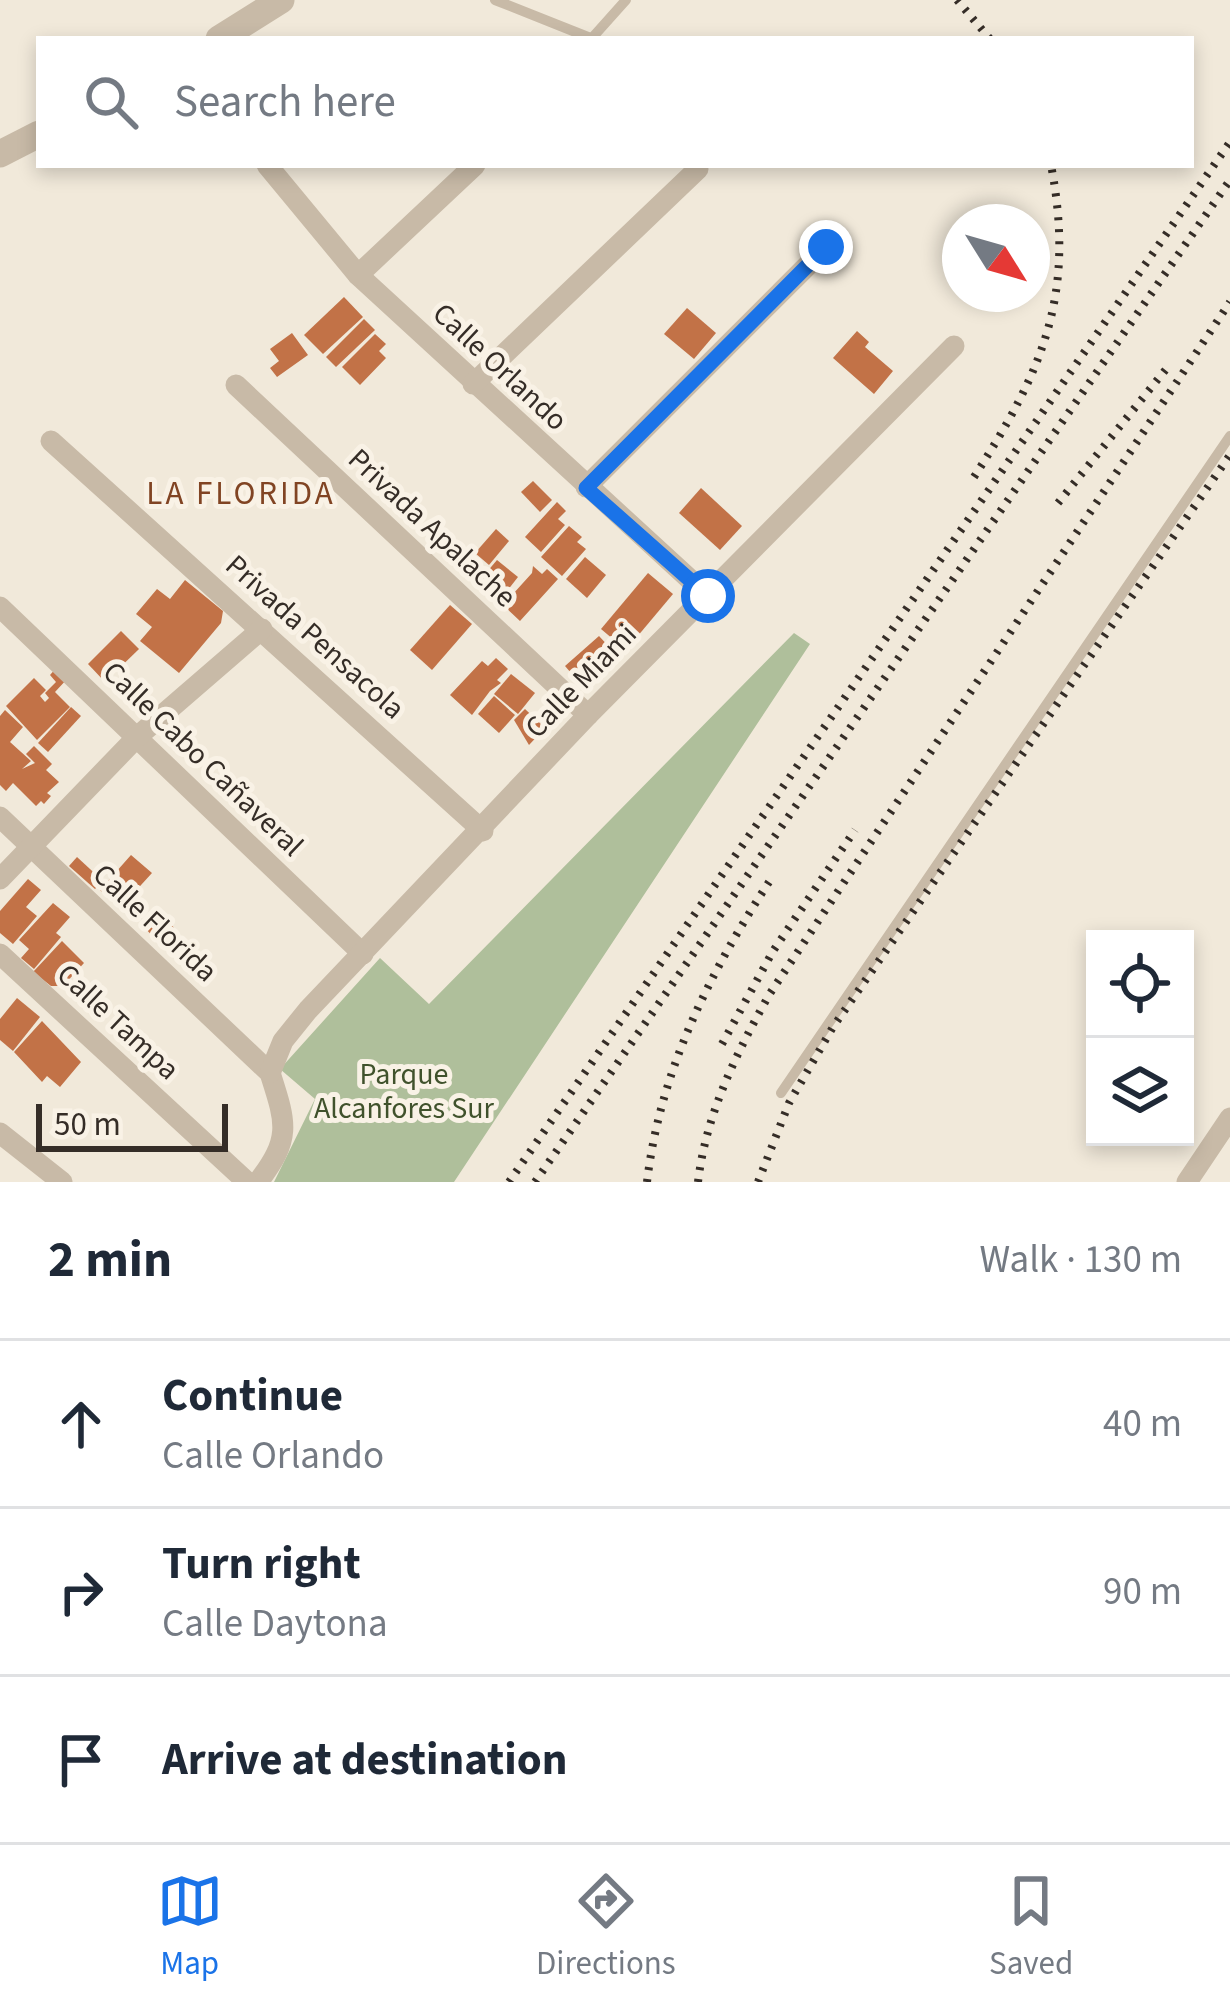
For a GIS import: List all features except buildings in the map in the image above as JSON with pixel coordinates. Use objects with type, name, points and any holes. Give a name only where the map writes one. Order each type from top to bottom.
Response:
[{"type":"street","points":[[223,36],[281,0]]},
{"type":"street","points":[[0,154],[36,136]]},
{"type":"street","name":"Calle Orlando","points":[[270,168],[358,275],[708,596]]},
{"type":"street","points":[[358,275],[472,168]]},
{"type":"street","points":[[472,384],[698,169]]},
{"type":"street","points":[[586,488],[826,247]]},
{"type":"street","name":"Calle Miami","points":[[269,1073],[284,1041],[588,715],[954,346]]},
{"type":"street","name":"Privada Apalache","points":[[236,385],[588,715]]},
{"type":"street","name":"Privada Pensacola","points":[[51,441],[482,831]]},
{"type":"street","name":"Calle Cabo Cañaveral","points":[[0,607],[363,954]]},
{"type":"street","points":[[0,878],[137,737],[262,629]]},
{"type":"street","name":"Calle Florida","points":[[0,818],[269,1073]]},
{"type":"street","name":"Calle Tampa","points":[[0,954],[248,1182]]},
{"type":"street","points":[[258,1182],[277,1158],[285,1120],[269,1073]]},
{"type":"street","points":[[1187,1182],[1230,1118]]},
{"type":"street","points":[[0,1132],[62,1182]]},
{"type":"lane","points":[[495,0],[585,36]]},
{"type":"lane","points":[[595,36],[626,0]]},
{"type":"lane","points":[[781,1094],[1230,436]]},
{"type":"green space","name":"Parque Alcanfores Sur","points":[[794,633],[810,644],[454,1182],[274,1182],[315,1099],[280,1069],[380,958],[429,1004]]},
{"type":"railway","points":[[957,0],[987,36]]},
{"type":"railway","points":[[509,1182],[1230,142]]},
{"type":"railway","points":[[974,477],[1019,401],[1048,330],[1059,254],[1051,168]]},
{"type":"railway","points":[[535,1182],[1230,180]]},
{"type":"railway","points":[[698,1182],[724,1085],[769,995],[1230,302]]},
{"type":"railway","points":[[1058,503],[1171,363]]},
{"type":"railway","points":[[758,1182],[789,1103],[833,1027],[1230,455]]},
{"type":"railway","points":[[722,1044],[773,951],[855,830]]},
{"type":"railway","points":[[647,1182],[663,1101],[690,1025],[726,952],[769,882]]},
{"type":"district","name":"LA FLORIDA","points":[[241,493]]},
{"type":"route","points":[[708,596],[586,488],[826,247]]}]
